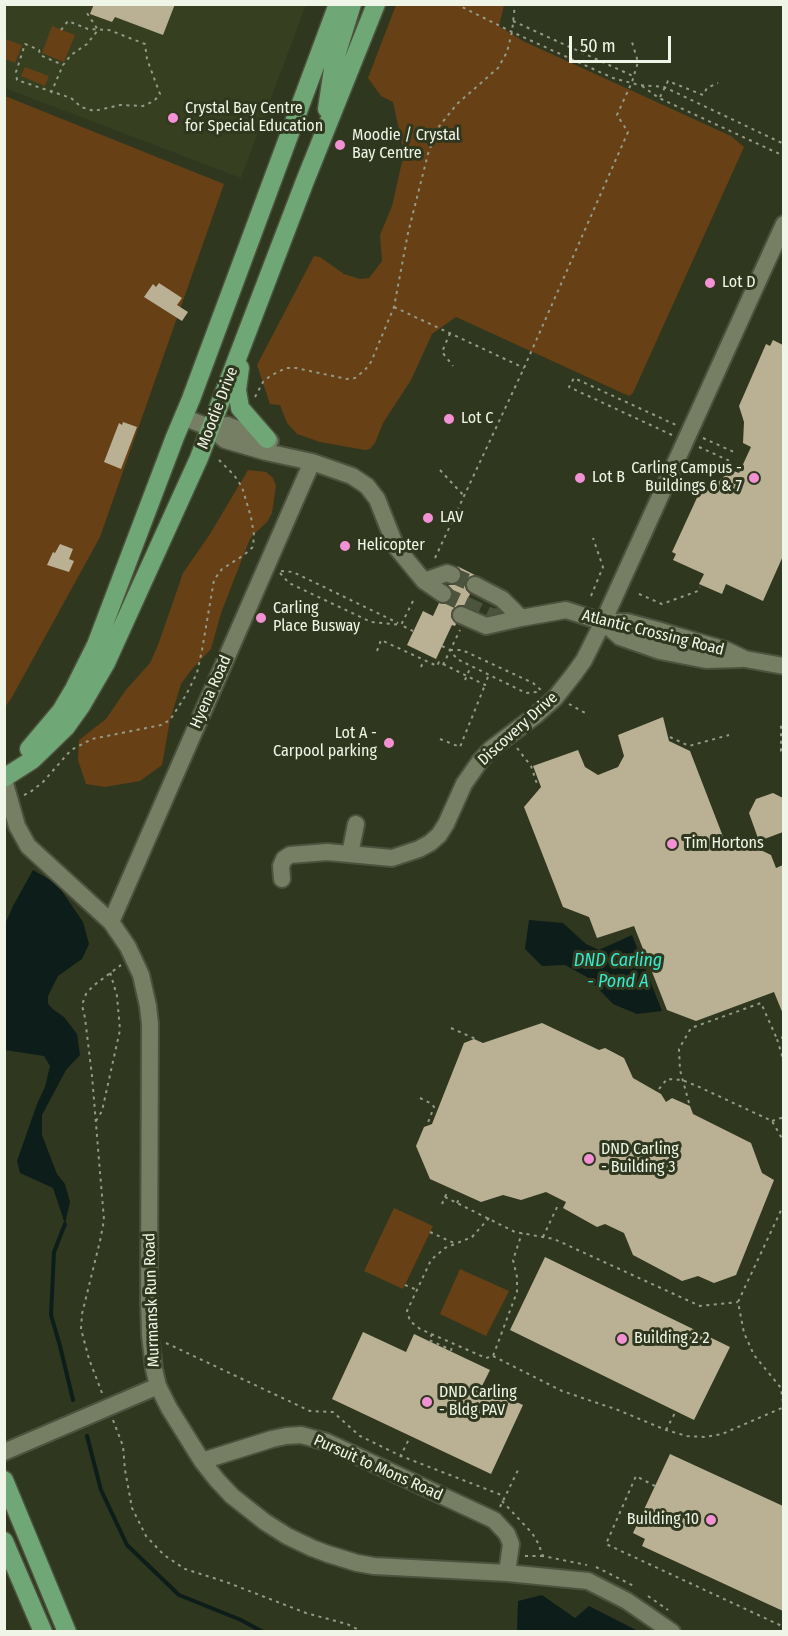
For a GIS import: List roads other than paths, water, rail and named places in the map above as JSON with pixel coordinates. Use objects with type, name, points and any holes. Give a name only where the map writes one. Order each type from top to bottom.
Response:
[{"type":"main road","name":"Moodie Drive","points":[[4,779],[61,711],[88,663],[338,4]]},
{"type":"main road","points":[[322,137],[334,62],[352,4]]},
{"type":"main road","name":"Moodie Drive","points":[[4,779],[32,760],[51,743],[66,726],[97,681],[199,458],[322,137],[376,4]]},
{"type":"main road","points":[[244,340],[237,390],[240,408],[267,439]]},
{"type":"main road","points":[[4,1480],[67,1632]]},
{"type":"main road","points":[[4,1540],[43,1632]]},
{"type":"street","name":"Discovery Drive","points":[[282,879],[281,866],[284,859],[290,855],[327,852],[392,858],[430,843],[446,824],[472,771],[490,749],[555,698],[584,660],[603,622],[783,224]]},
{"type":"street","points":[[183,417],[211,428],[225,440],[312,462],[352,476],[367,486],[377,499],[396,548],[424,580],[433,602],[446,590],[447,573],[424,580]]},
{"type":"street","points":[[211,428],[227,425],[267,439],[312,462]]},
{"type":"street","name":"Hyena Road","points":[[111,922],[312,462]]},
{"type":"street","points":[[472,590],[521,618]]},
{"type":"street","name":"Atlantic Crossing Road","points":[[462,620],[486,626],[566,610],[603,622],[627,622],[726,650],[745,659],[783,666]]},
{"type":"street","name":"Murmansk Run Road","points":[[4,779],[17,826],[28,846],[111,922],[135,958],[141,975],[150,1023],[149,1300],[154,1369],[158,1386],[169,1408],[202,1461],[232,1496],[265,1522],[287,1536],[328,1554],[374,1566],[508,1565],[588,1581],[627,1601],[672,1632]]},
{"type":"street","points":[[350,854],[356,824]]},
{"type":"street","points":[[4,1452],[158,1386]]},
{"type":"street","name":"Pursuit to Mons Road","points":[[202,1461],[286,1436],[301,1435],[327,1442],[494,1520],[507,1534],[510,1544],[508,1565]]},
{"type":"water","points":[[33,870],[57,884],[83,922],[89,944],[82,959],[58,976],[48,996],[48,1004],[64,1017],[77,1034],[80,1055],[66,1070],[42,1115],[42,1135],[57,1174],[65,1184],[70,1202],[65,1224],[53,1188],[20,1173],[17,1161],[45,1087],[50,1066],[44,1056],[5,1050],[5,924]]},
{"type":"water","name":"DND Carling - Pond A","points":[[529,920],[563,923],[586,944],[599,950],[632,935],[662,1011],[637,1014],[613,1004],[587,977],[565,965],[542,966],[525,949]]},
{"type":"water","points":[[542,1595],[575,1618],[589,1606],[638,1631],[517,1631],[518,1601]]},
{"type":"waterway","points":[[65,1224],[54,1252],[51,1315],[73,1400]]},
{"type":"waterway","points":[[87,1436],[101,1490],[127,1545],[179,1595],[241,1620],[263,1632]]},
{"type":"tunnel","points":[[452,575],[475,585]]},
{"type":"tunnel","points":[[443,594],[491,616],[513,617]]},
{"type":"place","name":"Crystal Bay Centre for Special Education","points":[[173,118]]},
{"type":"place","name":"Moodie / Crystal Bay Centre","points":[[340,145]]},
{"type":"place","name":"Lot D","points":[[710,283]]},
{"type":"place","name":"Lot C","points":[[449,419]]},
{"type":"place","name":"Lot B","points":[[580,478]]},
{"type":"place","name":"Carling Campus - Buildings 6 & 7","points":[[754,478]]},
{"type":"place","name":"LAV","points":[[428,518]]},
{"type":"place","name":"Helicopter","points":[[345,546]]},
{"type":"place","name":"Carling Place Busway","points":[[261,618]]},
{"type":"place","name":"Lot A - Carpool parking","points":[[389,743]]},
{"type":"place","name":"Tim Hortons","points":[[672,844]]},
{"type":"place","name":"DND Carling - Building 3","points":[[589,1159]]},
{"type":"place","name":"Building 2 2","points":[[622,1339]]},
{"type":"place","name":"DND Carling - Bldg PAV","points":[[427,1402]]},
{"type":"place","name":"Building 10","points":[[711,1520]]}]
